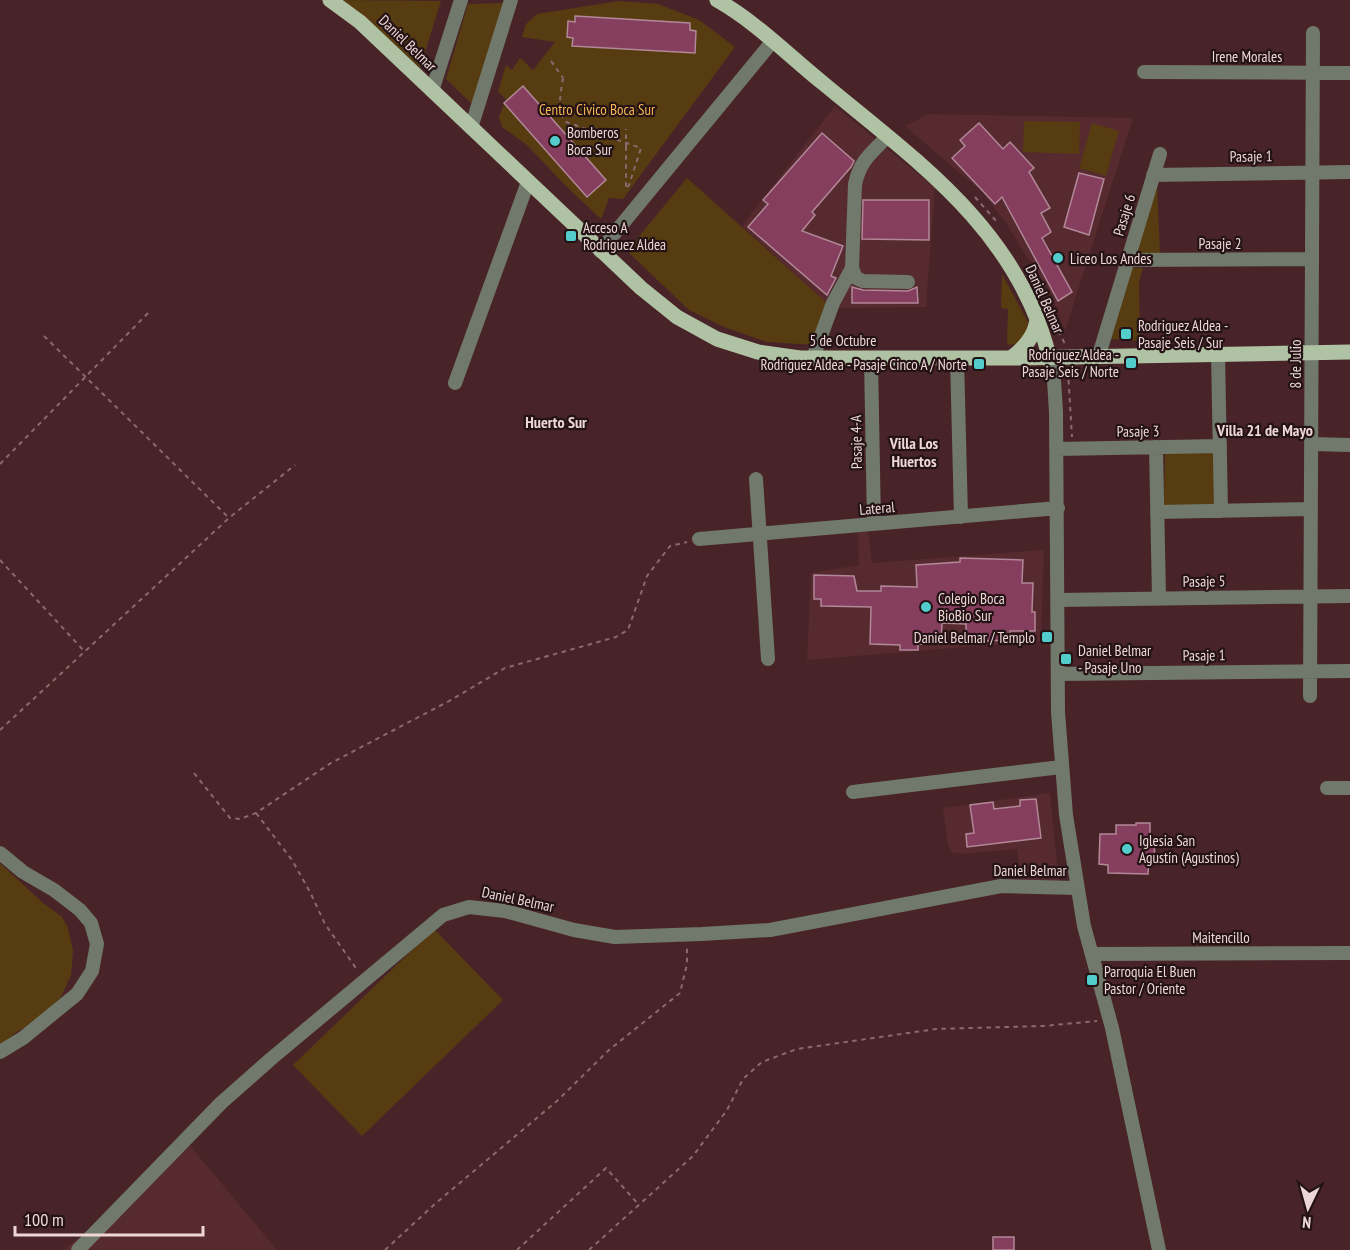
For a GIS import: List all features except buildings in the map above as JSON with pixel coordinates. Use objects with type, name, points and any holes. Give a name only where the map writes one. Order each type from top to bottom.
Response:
[{"type":"main road","name":"Daniel Belmar","points":[[330,0],[360,22],[432,92]]},
{"type":"main road","name":"Daniel Belmar","points":[[717,0],[737,13],[887,136],[935,177],[974,216],[1007,262],[1037,319],[1049,356]]},
{"type":"main road","name":"5 de Octubre","points":[[432,92],[600,251],[660,304],[697,329],[717,339],[758,352],[813,358],[1011,358],[1350,352]]},
{"type":"main road","points":[[1011,358],[1029,341],[1037,319]]},
{"type":"street","points":[[432,92],[461,0]]},
{"type":"street","points":[[471,128],[511,0]]},
{"type":"street","name":"8 de Julio","points":[[1310,696],[1313,33]]},
{"type":"street","points":[[600,251],[772,42]]},
{"type":"street","name":"Irene Morales","points":[[1144,72],[1350,73]]},
{"type":"street","points":[[887,136],[862,163],[858,172],[855,184],[852,268],[856,278],[863,281],[908,282]]},
{"type":"street","name":"Pasaje 6","points":[[1099,355],[1160,154]]},
{"type":"street","name":"Pasaje 1","points":[[1153,175],[1350,172]]},
{"type":"street","points":[[455,383],[528,182]]},
{"type":"street","name":"Pasaje 2","points":[[1127,260],[1312,259]]},
{"type":"street","points":[[813,358],[833,303],[852,268]]},
{"type":"street","points":[[1218,354],[1221,511]]},
{"type":"street","name":"Daniel Belmar","points":[[1049,356],[1055,392],[1057,449],[1058,674],[1061,767],[1077,888],[1110,1019],[1159,1250]]},
{"type":"street","name":"Pasaje 4-A","points":[[871,358],[874,524]]},
{"type":"street","points":[[957,358],[960,517]]},
{"type":"street","points":[[1311,444],[1350,445]]},
{"type":"street","name":"Pasaje 3","points":[[1057,449],[1220,446]]},
{"type":"street","points":[[1156,447],[1159,598]]},
{"type":"street","points":[[756,479],[768,659]]},
{"type":"street","name":"Lateral","points":[[699,539],[1058,508]]},
{"type":"street","points":[[1157,512],[1311,509]]},
{"type":"street","name":"Pasaje 5","points":[[1058,600],[1350,596]]},
{"type":"street","name":"Pasaje 1","points":[[1058,674],[1350,670]]},
{"type":"street","points":[[853,792],[1061,767]]},
{"type":"street","points":[[1327,788],[1350,788]]},
{"type":"street","points":[[0,853],[80,910],[91,923],[97,944],[92,971],[77,994],[23,1038],[0,1052]]},
{"type":"street","name":"Daniel Belmar","points":[[78,1250],[221,1103],[443,915],[469,907],[505,911],[574,930],[615,937],[686,934],[770,930],[1001,886],[1077,888]]},
{"type":"street","name":"Maitencillo","points":[[1092,954],[1350,953]]},
{"type":"path","points":[[551,60],[563,78],[560,104],[562,117],[566,122],[626,143],[641,148],[626,189],[626,148],[626,143],[626,129]]},
{"type":"path","points":[[0,464],[150,310]]},
{"type":"path","points":[[44,336],[229,518]]},
{"type":"path","points":[[0,730],[229,518],[296,465]]},
{"type":"path","points":[[194,773],[230,818],[240,819],[256,813],[331,764],[451,700],[505,668],[616,637],[628,630],[647,576],[670,546],[699,539]]},
{"type":"path","points":[[0,560],[85,652]]},
{"type":"path","points":[[256,813],[292,860],[325,924],[364,981]]},
{"type":"path","points":[[385,1250],[436,1203],[557,1101],[609,1050],[680,993],[687,964],[686,934]]},
{"type":"path","points":[[589,1250],[693,1156],[727,1110],[743,1079],[762,1062],[797,1050],[936,1029],[1043,1026],[1110,1019]]},
{"type":"path","points":[[517,1250],[606,1168],[639,1205]]},
{"type":"shaded area","points":[[835,106],[935,188],[926,307],[836,308],[828,304],[742,226]]},
{"type":"shaded area","name":"Liceo Los Andes","points":[[929,114],[1133,118],[1065,331],[1051,294],[1005,222],[982,192],[905,126]]},
{"type":"shaded area","name":"Colegio Boca BioBio Sur","points":[[868,531],[872,563],[1044,550],[1041,641],[807,660],[811,573],[859,565],[858,533]]},
{"type":"shaded area","points":[[1050,793],[1059,883],[1021,883],[1017,849],[963,854],[952,852],[948,845],[943,808]]},
{"type":"shaded area","points":[[187,1142],[277,1250],[63,1250],[142,1188]]},
{"type":"green space","points":[[340,0],[441,1],[420,68],[375,27]]},
{"type":"green space","name":"Centro Civico Boca Sur","points":[[619,1],[658,4],[699,20],[735,47],[623,199],[609,198],[601,219],[527,145],[502,127],[499,117],[506,99],[498,92],[506,65],[512,70],[520,58],[533,70],[555,42],[522,37],[526,24],[537,14]]},
{"type":"green space","points":[[504,3],[472,104],[446,79],[468,4]]},
{"type":"green space","points":[[1024,121],[1080,122],[1079,154],[1023,152]]},
{"type":"green space","points":[[1092,123],[1119,131],[1106,176],[1079,168]]},
{"type":"green space","points":[[687,178],[828,304],[815,345],[767,342],[724,327],[689,310],[627,251]]},
{"type":"green space","points":[[1157,185],[1160,254],[1136,254]]},
{"type":"green space","points":[[1131,268],[1143,268],[1139,282],[1140,341],[1109,339]]},
{"type":"green space","points":[[1002,274],[1028,322],[1027,331],[1017,344],[1007,345],[1008,309],[1001,308]]},
{"type":"green space","points":[[1165,453],[1214,453],[1215,507],[1164,506]]},
{"type":"green space","points":[[0,863],[43,903],[62,917],[68,928],[73,951],[71,975],[61,997],[41,1018],[0,1045]]},
{"type":"green space","points":[[434,929],[503,1000],[362,1136],[293,1065]]},
{"type":"place","name":"Bomberos Boca Sur","points":[[555,141]]},
{"type":"place","name":"Acceso A Rodriguez Aldea","points":[[571,236]]},
{"type":"place","name":"Liceo Los Andes","points":[[1058,258]]},
{"type":"place","name":"Rodriguez Aldea - Pasaje Seis / Sur","points":[[1126,334]]},
{"type":"place","name":"Rodriguez Aldea - Pasaje Seis / Norte","points":[[1131,363]]},
{"type":"place","name":"Rodriguez Aldea - Pasaje Cinco A / Norte","points":[[979,364]]},
{"type":"place","name":"Colegio Boca BioBio Sur","points":[[926,607]]},
{"type":"place","name":"Daniel Belmar / Templo","points":[[1047,637]]},
{"type":"place","name":"Daniel Belmar - Pasaje Uno","points":[[1066,659]]},
{"type":"place","name":"Iglesia San Agustín (Agustinos)","points":[[1127,849]]},
{"type":"place","name":"Parroquia El Buen Pastor / Oriente","points":[[1092,980]]},
{"type":"district","name":"Huerto Sur","points":[[556,422]]},
{"type":"district","name":"Villa 21 de Mayo","points":[[1265,430]]},
{"type":"district","name":"Villa Los Huertos","points":[[914,452]]}]
